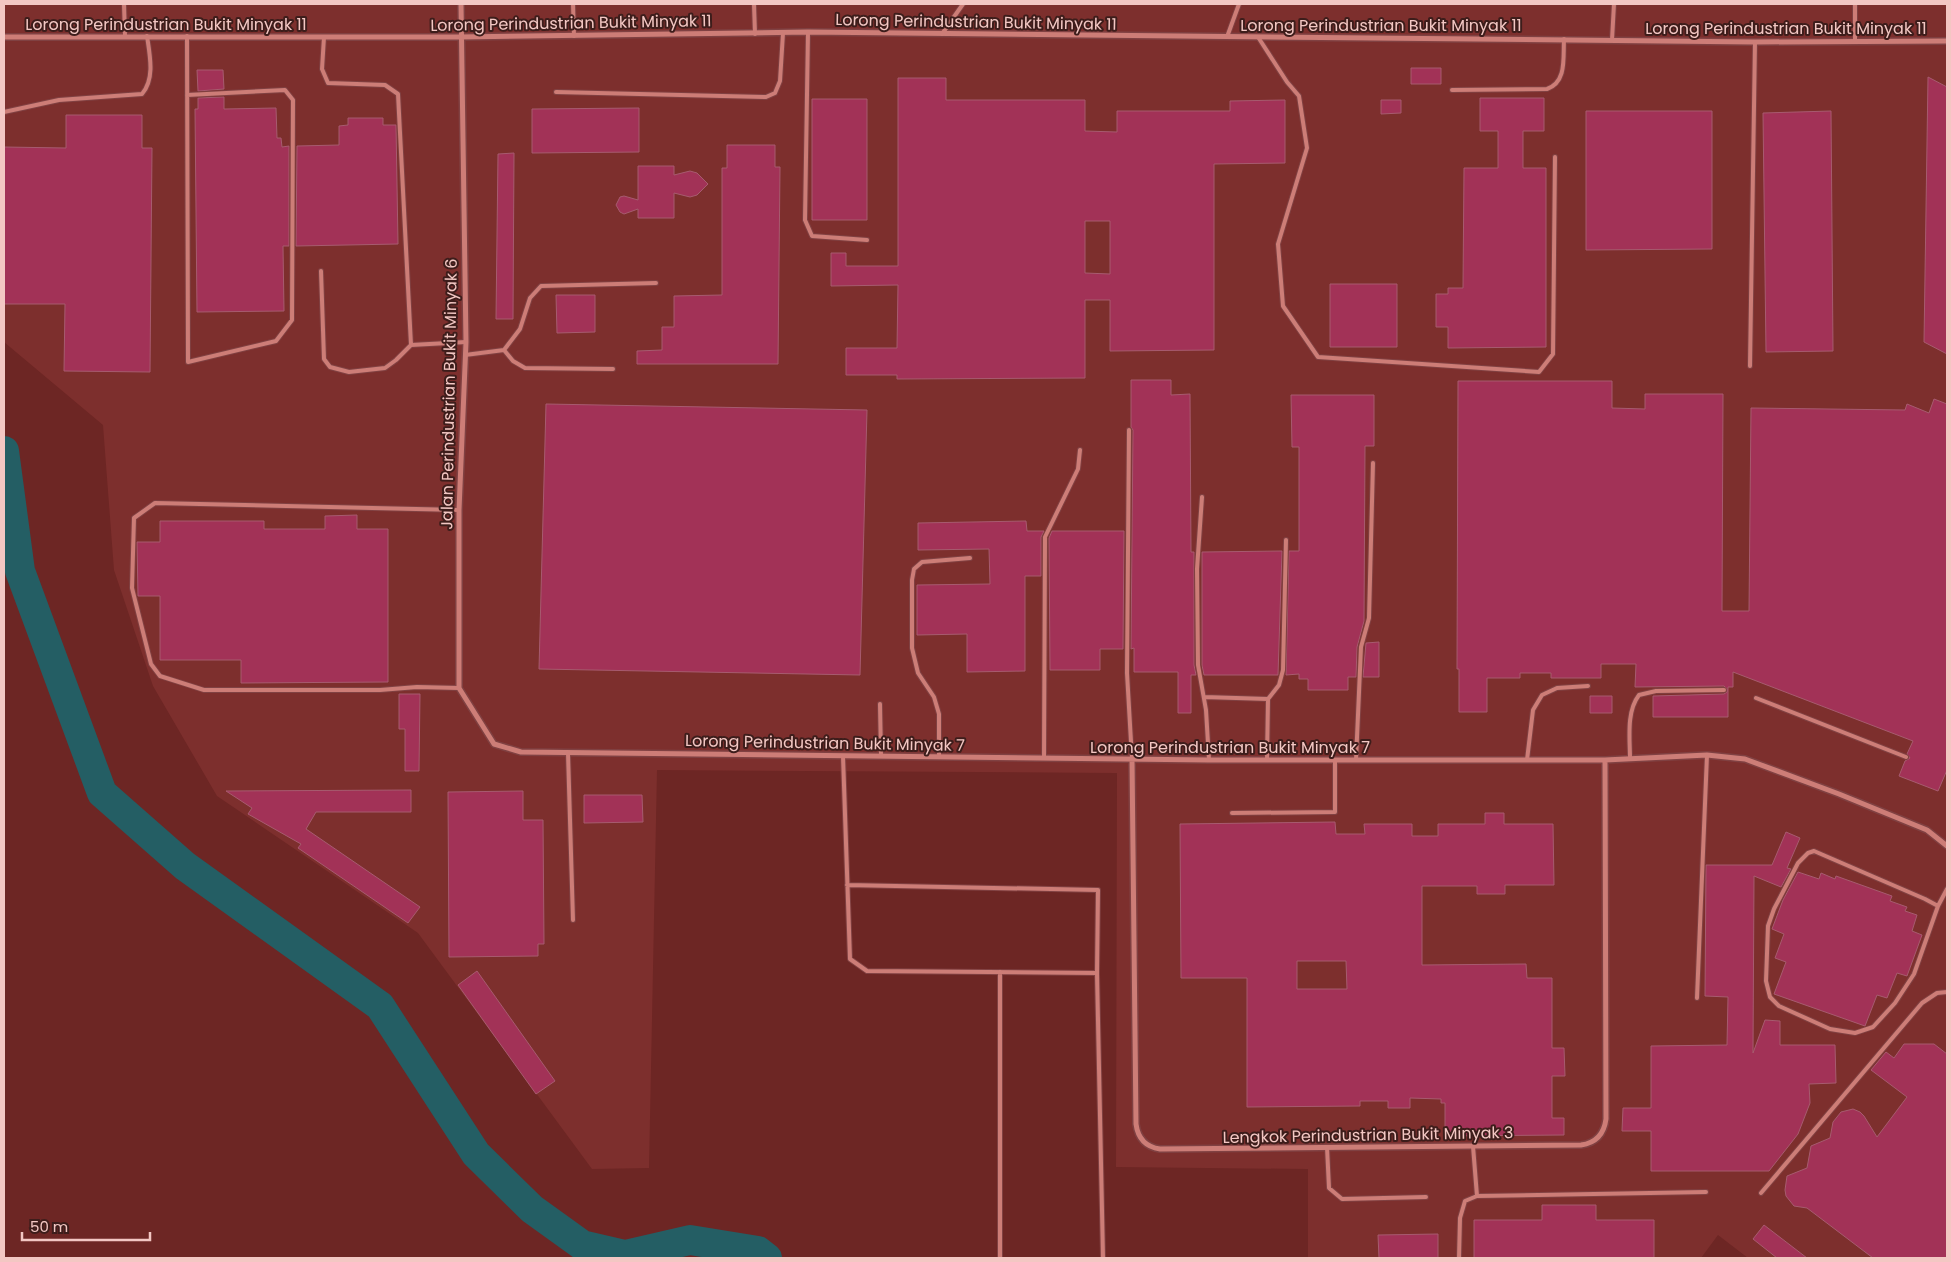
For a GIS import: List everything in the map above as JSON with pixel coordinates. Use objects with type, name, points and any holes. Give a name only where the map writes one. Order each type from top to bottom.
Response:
[{"type":"street","name":"Jalan Perindustrian Bukit Minyak 6","points":[[459,688],[459,510],[466,342],[461,4]]},
{"type":"street","name":"Lorong Perindustrian Bukit Minyak 11","points":[[4,37],[460,37],[808,32],[1755,42],[1947,41]]},
{"type":"street","name":"Lorong Perindustrian Bukit Minyak 7","points":[[459,688],[494,744],[521,752],[1209,760],[1630,760],[1682,755],[1707,755],[1745,759],[1839,794],[1927,830],[1945,845]]},
{"type":"street","name":"Lengkok Perindustrian Bukit Minyak 3","points":[[1132,759],[1136,1124],[1140,1138],[1153,1148],[1160,1149],[1581,1145],[1596,1140],[1605,1127],[1605,760]]},
{"type":"lane","points":[[124,4],[125,36]]},
{"type":"lane","points":[[574,4],[574,36]]},
{"type":"lane","points":[[754,4],[756,34]]},
{"type":"lane","points":[[942,34],[963,4]]},
{"type":"lane","points":[[1228,37],[1239,4]]},
{"type":"lane","points":[[1612,40],[1614,4]]},
{"type":"lane","points":[[1855,4],[1855,41]]},
{"type":"lane","points":[[808,32],[805,220],[812,236],[867,240]]},
{"type":"lane","points":[[556,92],[766,97],[775,93],[780,81],[783,33]]},
{"type":"lane","points":[[4,112],[58,100],[142,94],[147,88],[151,68],[148,36]]},
{"type":"lane","points":[[187,36],[187,95],[188,362],[276,341],[292,320],[293,100],[285,90],[187,95]]},
{"type":"lane","points":[[324,37],[322,69],[328,82],[385,85],[398,94],[411,345]]},
{"type":"lane","points":[[1258,37],[1287,82],[1299,96],[1307,148],[1278,244],[1283,306],[1318,358],[1539,372],[1553,354],[1555,157]]},
{"type":"lane","points":[[1452,90],[1547,89],[1554,87],[1560,81],[1563,67],[1564,39]]},
{"type":"lane","points":[[1750,366],[1755,42]]},
{"type":"lane","points":[[321,271],[324,359],[330,367],[350,372],[385,368],[411,345],[466,342]]},
{"type":"lane","points":[[465,355],[504,350],[520,330],[530,298],[541,286],[656,284]]},
{"type":"lane","points":[[504,350],[513,361],[525,368],[613,369]]},
{"type":"lane","points":[[1129,430],[1127,673],[1132,759]]},
{"type":"lane","points":[[1044,758],[1045,537],[1078,469],[1080,450]]},
{"type":"lane","points":[[1356,760],[1361,647],[1369,618],[1373,463]]},
{"type":"lane","points":[[1202,498],[1197,588],[1198,665],[1206,710],[1209,760]]},
{"type":"lane","points":[[459,510],[154,503],[134,518],[132,588],[151,664],[160,676],[204,690],[459,688]]},
{"type":"lane","points":[[1267,760],[1268,699],[1279,685],[1283,670],[1286,540]]},
{"type":"lane","points":[[940,757],[939,714],[934,697],[918,673],[912,648],[912,580],[914,569],[922,562],[970,558]]},
{"type":"lane","points":[[1527,760],[1533,710],[1542,695],[1557,688],[1588,686]]},
{"type":"lane","points":[[1630,760],[1631,712],[1633,702],[1639,695],[1656,691],[1724,690]]},
{"type":"lane","points":[[1204,697],[1268,699]]},
{"type":"lane","points":[[1756,698],[1906,757]]},
{"type":"lane","points":[[880,704],[881,756]]},
{"type":"lane","points":[[568,753],[573,920]]},
{"type":"lane","points":[[1697,998],[1707,755]]},
{"type":"lane","points":[[843,756],[850,959],[867,971],[1097,973]]},
{"type":"lane","points":[[1232,813],[1335,812],[1335,760]]},
{"type":"lane","points":[[1945,845],[1947,838]]},
{"type":"lane","points":[[1938,906],[1814,851],[1808,853],[1798,863],[1774,909],[1768,926],[1766,982],[1770,997],[1779,1006],[1830,1028],[1855,1033],[1873,1027],[1895,1003],[1914,974],[1938,906],[1947,889]]},
{"type":"lane","points":[[847,884],[1098,890],[1097,973],[1103,1258]]},
{"type":"lane","points":[[1000,972],[1000,1258]]},
{"type":"lane","points":[[1761,1194],[1922,1003],[1937,993],[1947,992]]},
{"type":"lane","points":[[1473,1146],[1477,1196]]},
{"type":"lane","points":[[1327,1147],[1329,1188],[1342,1199],[1426,1197]]},
{"type":"lane","points":[[1459,1258],[1460,1218],[1466,1201],[1477,1196],[1706,1192]]},
{"type":"shaded area","points":[[4,4],[1947,4],[1947,1258],[1748,1258],[1718,1235],[1701,1258],[1308,1258],[1308,1169],[1116,1167],[1117,773],[657,770],[649,1168],[592,1169],[418,933],[217,796],[153,686],[114,570],[103,425],[4,342]]},
{"type":"building","points":[[1411,68],[1441,68],[1441,84],[1411,84]]},
{"type":"building","points":[[197,70],[223,70],[224,89],[198,91]]},
{"type":"building","points":[[1928,77],[1947,87],[1947,354],[1924,342]]},
{"type":"building","points":[[898,78],[946,78],[946,100],[1085,100],[1085,131],[1117,132],[1117,111],[1230,111],[1230,101],[1285,100],[1285,163],[1214,164],[1214,350],[1110,351],[1110,300],[1085,300],[1085,378],[897,379],[897,375],[846,375],[846,348],[897,348],[898,285],[831,286],[831,253],[846,253],[846,266],[898,266]],"holes":[[[1085,221],[1110,221],[1110,274],[1085,273]]]},
{"type":"building","points":[[224,97],[224,109],[276,108],[277,138],[281,138],[282,147],[289,146],[289,246],[283,246],[284,311],[197,312],[195,109],[198,109],[198,98]]},
{"type":"building","points":[[1480,98],[1544,98],[1544,131],[1523,131],[1523,168],[1546,168],[1546,347],[1448,348],[1448,327],[1436,327],[1436,294],[1448,294],[1448,288],[1463,288],[1464,168],[1498,168],[1498,131],[1480,131]]},
{"type":"building","points":[[812,99],[867,99],[867,220],[812,220]]},
{"type":"building","points":[[1381,100],[1401,100],[1401,113],[1381,114]]},
{"type":"building","points":[[639,108],[639,152],[532,153],[532,109]]},
{"type":"building","points":[[1586,111],[1712,111],[1712,249],[1586,250]]},
{"type":"building","points":[[1831,111],[1833,351],[1766,352],[1763,113]]},
{"type":"building","points":[[66,115],[142,115],[142,148],[152,148],[150,372],[64,371],[65,304],[4,304],[4,147],[66,148]]},
{"type":"building","points":[[348,118],[383,118],[383,125],[396,125],[398,244],[296,246],[297,146],[339,145],[339,126],[348,125]]},
{"type":"building","points":[[727,145],[775,145],[775,167],[780,167],[778,364],[637,364],[637,351],[662,350],[662,327],[674,327],[674,296],[722,295],[722,168],[727,168]]},
{"type":"building","points":[[514,153],[513,319],[496,319],[498,154]]},
{"type":"building","points":[[638,166],[674,166],[674,175],[690,171],[697,173],[708,184],[697,195],[690,197],[674,193],[674,218],[638,218],[638,209],[624,214],[620,212],[616,205],[620,197],[624,196],[638,200]]},
{"type":"building","points":[[1330,284],[1397,284],[1397,347],[1330,347]]},
{"type":"building","points":[[556,295],[595,295],[595,332],[557,333]]},
{"type":"building","points":[[1131,380],[1171,380],[1171,395],[1190,394],[1191,552],[1194,552],[1194,665],[1196,675],[1191,675],[1191,713],[1178,713],[1178,672],[1134,672],[1134,648],[1131,649],[1133,430],[1131,427]]},
{"type":"building","points":[[1458,381],[1612,381],[1612,408],[1645,409],[1645,394],[1723,394],[1722,611],[1749,611],[1751,408],[1905,410],[1907,404],[1929,413],[1934,399],[1947,404],[1947,770],[1938,791],[1899,776],[1905,761],[1910,758],[1907,754],[1913,741],[1733,672],[1733,687],[1728,687],[1728,717],[1653,717],[1653,696],[1724,694],[1727,692],[1727,689],[1724,686],[1635,687],[1636,664],[1601,664],[1601,678],[1551,678],[1551,673],[1520,673],[1520,678],[1487,678],[1487,712],[1459,712],[1459,669],[1457,669]]},
{"type":"building","points":[[1291,395],[1374,395],[1374,446],[1365,446],[1364,621],[1357,647],[1356,677],[1348,677],[1348,690],[1308,690],[1308,679],[1299,679],[1299,674],[1286,675],[1289,551],[1299,551],[1299,447],[1292,447]]},
{"type":"building","points":[[546,404],[867,410],[860,675],[539,669]]},
{"type":"building","points":[[357,515],[357,529],[388,529],[388,682],[241,683],[241,660],[160,660],[160,596],[138,596],[137,542],[160,542],[160,521],[264,521],[264,529],[325,529],[325,516]]},
{"type":"building","points":[[1026,521],[1027,531],[1044,531],[1041,537],[1041,576],[1025,576],[1025,671],[967,672],[967,634],[917,635],[917,585],[990,584],[989,549],[918,550],[918,523]]},
{"type":"building","points":[[1052,531],[1124,531],[1123,649],[1100,649],[1100,670],[1050,670],[1049,538]]},
{"type":"building","points":[[1282,551],[1278,675],[1204,675],[1202,665],[1202,552]]},
{"type":"building","points":[[1379,642],[1379,677],[1363,677],[1366,643]]},
{"type":"building","points":[[399,694],[420,694],[419,771],[405,771],[405,729],[399,729]]},
{"type":"building","points":[[1590,696],[1612,696],[1612,713],[1590,713]]},
{"type":"building","points":[[411,790],[411,812],[316,812],[306,829],[420,907],[408,923],[298,848],[301,844],[248,814],[252,808],[226,791]]},
{"type":"building","points":[[523,791],[523,820],[543,820],[544,944],[538,944],[538,956],[449,957],[448,792]]},
{"type":"building","points":[[584,795],[642,795],[643,822],[584,823]]},
{"type":"building","points":[[1485,813],[1504,813],[1504,824],[1553,824],[1554,885],[1505,885],[1505,894],[1477,894],[1477,886],[1422,886],[1422,965],[1526,964],[1527,978],[1552,978],[1552,1048],[1564,1048],[1565,1076],[1552,1076],[1552,1118],[1564,1118],[1564,1135],[1445,1136],[1445,1103],[1441,1103],[1441,1099],[1410,1098],[1410,1108],[1388,1108],[1388,1101],[1360,1101],[1360,1106],[1247,1107],[1247,978],[1181,978],[1180,824],[1335,822],[1336,834],[1365,834],[1364,824],[1412,824],[1412,836],[1438,836],[1438,824],[1485,824]],"holes":[[[1297,961],[1346,961],[1347,989],[1297,989]]]},
{"type":"building","points":[[1786,832],[1800,838],[1787,868],[1791,869],[1781,887],[1754,876],[1753,1053],[1765,1020],[1780,1021],[1780,1045],[1835,1045],[1836,1083],[1809,1084],[1810,1103],[1798,1134],[1769,1171],[1651,1171],[1651,1131],[1622,1131],[1623,1108],[1651,1108],[1651,1046],[1727,1045],[1728,997],[1705,996],[1706,865],[1772,865]]},
{"type":"building","points":[[1798,872],[1819,879],[1821,873],[1835,879],[1836,876],[1892,896],[1890,901],[1907,907],[1905,911],[1917,915],[1912,931],[1922,935],[1907,976],[1897,973],[1887,998],[1877,995],[1865,1026],[1774,994],[1786,962],[1775,958],[1784,934],[1772,929],[1783,900]]},
{"type":"building","points":[[477,971],[555,1081],[536,1094],[458,985]]},
{"type":"building","points":[[1904,1044],[1934,1044],[1947,1054],[1947,1258],[1873,1258],[1807,1208],[1794,1206],[1786,1196],[1787,1176],[1807,1168],[1811,1146],[1830,1138],[1833,1122],[1841,1112],[1853,1109],[1860,1112],[1877,1137],[1907,1097],[1871,1070],[1886,1052],[1894,1058]]},
{"type":"building","points":[[1542,1205],[1596,1205],[1596,1220],[1654,1220],[1654,1258],[1474,1258],[1474,1220],[1542,1220]]},
{"type":"building","points":[[1764,1225],[1807,1258],[1777,1258],[1753,1239]]},
{"type":"building","points":[[1438,1234],[1438,1258],[1379,1258],[1378,1235]]},
{"type":"waterway","points":[[4,451],[20,571],[102,793],[185,866],[380,1006],[476,1154],[532,1209],[582,1245],[625,1255],[690,1240],[758,1251],[767,1258]]}]
